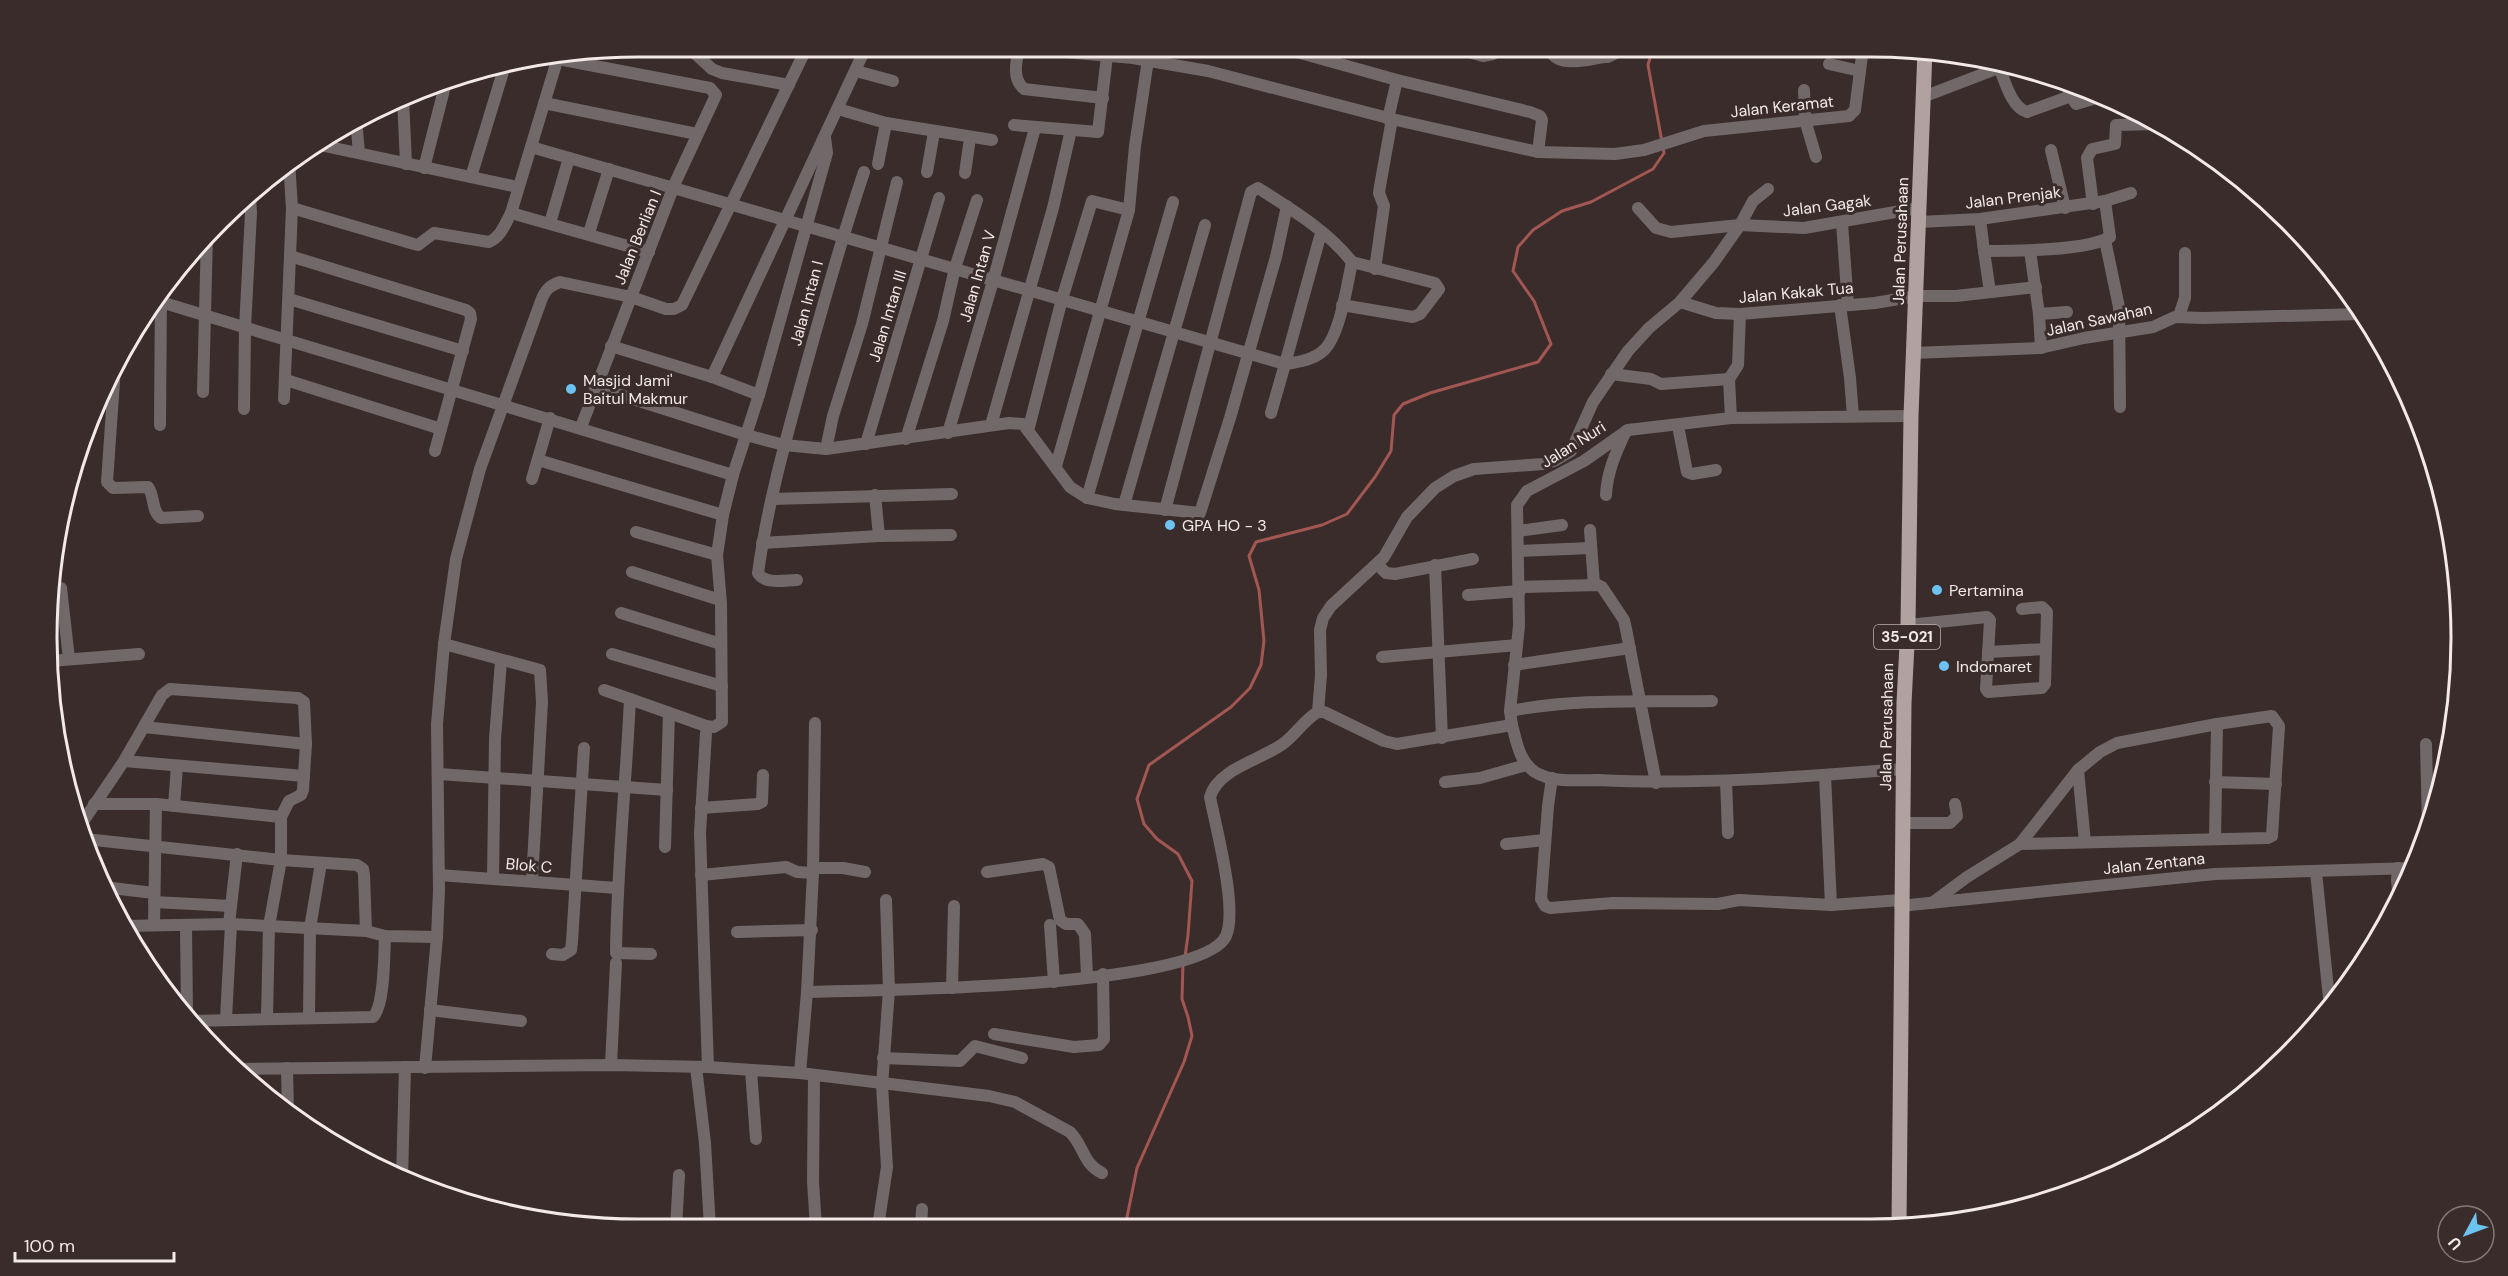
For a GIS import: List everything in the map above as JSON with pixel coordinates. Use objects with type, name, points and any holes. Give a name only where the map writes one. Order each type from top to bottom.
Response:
[{"type":"main road","name":"Jalan Perusahaan","points":[[1899,1218],[1902,769],[1908,625],[1913,353],[1925,60]]},
{"type":"street","points":[[699,57],[712,69],[722,73],[789,85]]},
{"type":"street","points":[[425,1068],[437,937],[439,774],[437,724],[444,644],[456,559],[480,469],[545,290],[560,282],[571,283],[631,297],[666,309],[674,309],[682,305],[802,57]]},
{"type":"street","points":[[712,377],[862,57]]},
{"type":"street","points":[[1014,57],[1017,81],[1024,89],[1103,98]]},
{"type":"street","points":[[1014,124],[1035,128],[1098,132],[1107,57]]},
{"type":"street","name":"Jalan Keramat","points":[[1142,57],[1208,71],[1390,119],[1538,152],[1615,154],[1644,150],[1704,131],[1852,115],[1862,57]]},
{"type":"street","points":[[1315,57],[1536,114],[1543,126],[1538,152]]},
{"type":"street","points":[[1556,57],[1564,61],[1581,57]]},
{"type":"street","points":[[1056,466],[1129,210],[1135,147],[1148,60]]},
{"type":"street","name":"Jalan Berlian I","points":[[576,61],[710,88],[716,95],[674,189],[581,427]]},
{"type":"street","points":[[292,208],[418,244],[434,233],[489,242],[499,236],[511,213],[556,63]]},
{"type":"street","points":[[1829,64],[1860,71]]},
{"type":"street","points":[[856,70],[893,81]]},
{"type":"street","points":[[1923,98],[1992,70]]},
{"type":"street","points":[[471,177],[503,73]]},
{"type":"street","points":[[2007,74],[2015,103],[2021,110],[2027,112],[2071,96]]},
{"type":"street","points":[[1375,269],[1384,207],[1379,193],[1397,80]]},
{"type":"street","points":[[1804,90],[1805,120],[1816,157]]},
{"type":"street","points":[[424,168],[444,91]]},
{"type":"street","points":[[2070,93],[2076,104],[2089,100]]},
{"type":"street","points":[[544,103],[697,134]]},
{"type":"street","points":[[403,107],[406,164]]},
{"type":"street","points":[[838,109],[886,123],[992,140]]},
{"type":"street","points":[[878,164],[886,123]]},
{"type":"street","points":[[1984,251],[2031,251],[2105,240],[2110,237],[2087,158],[2092,149],[2115,144],[2116,125],[2141,124]]},
{"type":"street","name":"Jalan Intan V","points":[[948,433],[1035,128]]},
{"type":"street","points":[[357,130],[359,153]]},
{"type":"street","points":[[991,425],[1053,208],[1071,130]]},
{"type":"street","points":[[927,172],[934,132]]},
{"type":"street","points":[[604,690],[706,726],[719,726],[722,722],[717,555],[723,515],[827,153],[825,136]]},
{"type":"street","points":[[965,173],[970,138]]},
{"type":"street","points":[[328,147],[518,187]]},
{"type":"street","points":[[531,147],[921,260],[956,268],[1101,312],[1210,341],[1247,355],[1285,364],[1309,359],[1324,350],[1332,338],[1352,262]]},
{"type":"street","points":[[2051,150],[2065,208]]},
{"type":"street","points":[[550,223],[569,158]]},
{"type":"street","points":[[589,233],[609,169]]},
{"type":"street","name":"Jalan Intan I","points":[[797,580],[762,578],[758,573],[762,543],[784,445],[842,237],[864,171]]},
{"type":"street","points":[[284,399],[292,208],[290,173]]},
{"type":"street","points":[[826,449],[882,248],[897,182]]},
{"type":"street","points":[[1165,510],[1251,192],[1258,188],[1287,206],[1322,232],[1352,262],[1436,283],[1439,289],[1420,314],[1413,317],[1342,305]]},
{"type":"street","points":[[1318,712],[1321,675],[1320,630],[1323,618],[1331,606],[1379,566],[1411,512],[1435,488],[1474,469],[1558,466],[1571,451],[1593,402],[1611,374],[1635,343],[1680,302],[1714,262],[1740,225],[1753,201],[1768,189]]},
{"type":"street","name":"Jalan Prenjak","points":[[1918,215],[1980,219],[2101,204],[2131,193]]},
{"type":"street","name":"Jalan Intan III","points":[[866,444],[939,198]]},
{"type":"street","points":[[906,439],[977,201]]},
{"type":"street","points":[[1028,431],[1062,299],[1092,201],[1129,210]]},
{"type":"street","points":[[1087,498],[1173,202]]},
{"type":"street","points":[[244,409],[251,205]]},
{"type":"street","points":[[595,387],[746,435],[784,445],[826,449],[991,425],[1023,424],[1070,487],[1087,498],[1124,505],[1192,514],[1200,513],[1203,510],[1276,257],[1287,206]]},
{"type":"street","name":"Jalan Gagak","points":[[1638,208],[1656,228],[1664,232],[1740,225],[1783,229],[1918,215]]},
{"type":"street","points":[[511,213],[589,233],[649,252]]},
{"type":"street","points":[[1980,219],[1990,292]]},
{"type":"street","points":[[1842,223],[1844,305],[1852,416]]},
{"type":"street","points":[[1124,505],[1205,225]]},
{"type":"street","points":[[1271,413],[1322,232]]},
{"type":"street","points":[[2105,240],[2116,290],[2121,333],[2120,407]]},
{"type":"street","points":[[203,392],[206,249]]},
{"type":"street","points":[[2031,251],[2041,348]]},
{"type":"street","points":[[2179,316],[2185,298],[2186,253]]},
{"type":"street","points":[[290,256],[470,313],[471,319],[463,351],[435,451]]},
{"type":"street","name":"Jalan Kakak Tua","points":[[1680,302],[1716,313],[1740,314],[1917,296],[1956,296],[2036,287]]},
{"type":"street","points":[[289,299],[463,351]]},
{"type":"street","points":[[166,300],[245,328],[581,427],[733,475]]},
{"type":"street","points":[[158,310],[160,425]]},
{"type":"street","points":[[2039,314],[2067,312]]},
{"type":"street","points":[[1731,418],[1729,379],[1738,365],[1740,314]]},
{"type":"street","name":"Jalan Sawahan","points":[[1913,353],[2041,348],[2084,338],[2153,327],[2179,316],[2203,318],[2352,314]]},
{"type":"street","points":[[611,346],[712,377],[759,395]]},
{"type":"street","points":[[1611,374],[1651,379],[1661,384],[1729,379]]},
{"type":"street","points":[[286,380],[441,429]]},
{"type":"street","points":[[113,389],[107,482],[113,488],[148,487],[155,511],[161,518],[198,516]]},
{"type":"street","name":"Jalan Nuri","points":[[1526,765],[1522,761],[1510,711],[1520,589],[1517,505],[1527,491],[1558,466],[1584,460],[1626,431],[1731,418],[1911,416]]},
{"type":"street","points":[[532,479],[550,418]]},
{"type":"street","points":[[1678,426],[1687,472],[1692,474],[1716,470]]},
{"type":"street","points":[[1606,495],[1612,462],[1626,431]]},
{"type":"street","points":[[538,460],[723,515]]},
{"type":"street","points":[[772,499],[952,494]]},
{"type":"street","points":[[874,495],[879,536]]},
{"type":"street","points":[[1518,531],[1562,525]]},
{"type":"street","points":[[1590,530],[1594,585]]},
{"type":"street","points":[[636,532],[717,555]]},
{"type":"street","points":[[762,543],[879,536],[951,535]]},
{"type":"street","points":[[1518,551],[1591,548]]},
{"type":"street","points":[[1379,566],[1386,573],[1395,574],[1473,559]]},
{"type":"street","points":[[1435,565],[1442,738]]},
{"type":"street","points":[[632,572],[720,600]]},
{"type":"street","points":[[1468,595],[1520,589],[1594,585],[1602,587],[1624,620],[1656,783]]},
{"type":"street","points":[[59,588],[69,659]]},
{"type":"street","points":[[1908,625],[1987,617],[1990,620],[1986,688],[1992,693],[2044,687],[2045,609],[2022,609]]},
{"type":"street","points":[[621,613],[721,644]]},
{"type":"street","points":[[444,644],[540,670],[542,702],[532,881]]},
{"type":"street","points":[[1382,657],[1517,645]]},
{"type":"street","points":[[1514,665],[1630,648]]},
{"type":"street","points":[[1988,652],[2046,649]]},
{"type":"street","points":[[58,660],[139,654]]},
{"type":"street","points":[[612,654],[722,686]]},
{"type":"street","points":[[493,879],[495,740],[501,661]]},
{"type":"street","points":[[86,817],[124,761],[162,695],[170,689],[298,698],[304,702],[306,744],[301,795],[289,801],[281,817],[281,860],[269,926],[267,1018]]},
{"type":"street","points":[[630,699],[626,787],[617,888],[616,953],[651,954]]},
{"type":"street","points":[[1510,711],[1586,700],[1712,701]]},
{"type":"street","points":[[807,992],[952,988],[1054,982],[1178,964],[1202,956],[1217,948],[1226,937],[1228,923],[1228,894],[1210,797],[1212,789],[1218,782],[1233,771],[1284,743],[1318,712],[1324,712],[1373,736],[1397,744],[1512,725]]},
{"type":"street","points":[[665,847],[669,713]]},
{"type":"street","points":[[1930,904],[1967,876],[2020,844],[2078,770],[2100,752],[2117,743],[2217,724],[2272,716],[2276,719],[2279,726],[2276,784],[2272,836],[2268,838],[2020,844]]},
{"type":"street","points":[[800,1074],[812,930],[814,723]]},
{"type":"street","points":[[2215,839],[2217,724]]},
{"type":"street","points":[[144,727],[306,744]]},
{"type":"street","points":[[706,733],[701,808],[702,1067],[709,1219]]},
{"type":"street","points":[[2426,744],[2427,800]]},
{"type":"street","points":[[552,954],[563,955],[571,950],[584,748]]},
{"type":"street","points":[[124,761],[304,776]]},
{"type":"street","points":[[1445,782],[1480,778],[1526,765],[1552,778],[1656,783],[1726,781],[1902,769]]},
{"type":"street","points":[[174,806],[177,766]]},
{"type":"street","points":[[2078,770],[2085,842]]},
{"type":"street","points":[[439,774],[667,790]]},
{"type":"street","points":[[701,808],[762,802],[764,775]]},
{"type":"street","points":[[1825,775],[1831,905]]},
{"type":"street","name":"Jalan Zentana","points":[[1552,778],[1541,899],[1545,906],[1550,908],[1614,903],[1718,904],[1739,900],[1831,905],[1930,904],[1992,895],[2215,874],[2403,868]]},
{"type":"street","points":[[1726,781],[1728,833]]},
{"type":"street","points":[[2216,782],[2276,784]]},
{"type":"street","points":[[94,804],[156,804],[281,817]]},
{"type":"street","points":[[154,925],[156,804]]},
{"type":"street","points":[[1902,823],[1950,823],[1957,816],[1955,804]]},
{"type":"street","points":[[94,840],[281,860],[357,865],[363,869],[366,931]]},
{"type":"street","points":[[1506,844],[1545,840]]},
{"type":"street","points":[[226,1019],[231,906],[237,854]]},
{"type":"street","points":[[309,1017],[310,928],[321,863]]},
{"type":"street","points":[[987,872],[1043,864],[1049,867],[1060,920],[1066,924],[1078,924],[1085,934],[1087,976]]},
{"type":"street","points":[[701,875],[786,867],[797,872],[843,868],[865,872]]},
{"type":"street","points":[[2397,882],[2398,868]]},
{"type":"street","points":[[2316,872],[2329,995]]},
{"type":"street","name":"Blok C","points":[[439,875],[617,888]]},
{"type":"street","points":[[114,889],[154,897],[231,906]]},
{"type":"street","points":[[879,1219],[887,1167],[882,1085],[889,990],[886,900]]},
{"type":"street","points":[[952,988],[954,906]]},
{"type":"street","points":[[134,926],[230,924],[366,931],[385,936],[437,937]]},
{"type":"street","points":[[1050,925],[1054,982]]},
{"type":"street","points":[[186,926],[187,1004]]},
{"type":"street","points":[[737,932],[812,930]]},
{"type":"street","points":[[201,1020],[368,1017],[376,1014],[380,998],[385,936]]},
{"type":"street","points":[[611,1065],[616,963]]},
{"type":"street","points":[[994,1034],[1074,1047],[1099,1045],[1104,1039],[1103,974]]},
{"type":"street","points":[[430,1010],[521,1020]]},
{"type":"street","points":[[883,1058],[960,1061],[975,1046],[1022,1058]]},
{"type":"street","points":[[248,1069],[611,1065],[702,1067],[800,1074],[989,1096],[1015,1102],[1070,1132],[1076,1138],[1087,1163],[1102,1173]]},
{"type":"street","points":[[399,1167],[405,1067]]},
{"type":"street","points":[[287,1068],[288,1102]]},
{"type":"street","points":[[752,1070],[756,1139]]},
{"type":"street","points":[[814,1076],[813,1181],[815,1219]]},
{"type":"street","points":[[677,1219],[679,1175]]},
{"type":"street","points":[[921,1219],[922,1209]]},
{"type":"waterway","points":[[1650,57],[1648,65],[1662,142]]},
{"type":"waterway","points":[[1185,957],[1192,881],[1178,854],[1157,839],[1144,824],[1137,799],[1149,765],[1231,707],[1250,688],[1261,665],[1264,641],[1259,590],[1249,556],[1256,542],[1322,525],[1347,514],[1391,451],[1394,415],[1403,404],[1430,393],[1538,362],[1551,344],[1534,301],[1513,271],[1518,247],[1533,230],[1562,211],[1591,202],[1653,169],[1664,153],[1663,148]]},
{"type":"waterway","points":[[1127,1219],[1137,1168],[1184,1062],[1192,1036],[1182,999],[1183,963]]},
{"type":"place","name":"Masjid Jami' Baitul Makmur","points":[[571,389]]},
{"type":"place","name":"GPA HO - 3","points":[[1170,525]]},
{"type":"place","name":"Pertamina","points":[[1937,590]]},
{"type":"place","name":"Indomaret","points":[[1944,666]]}]
